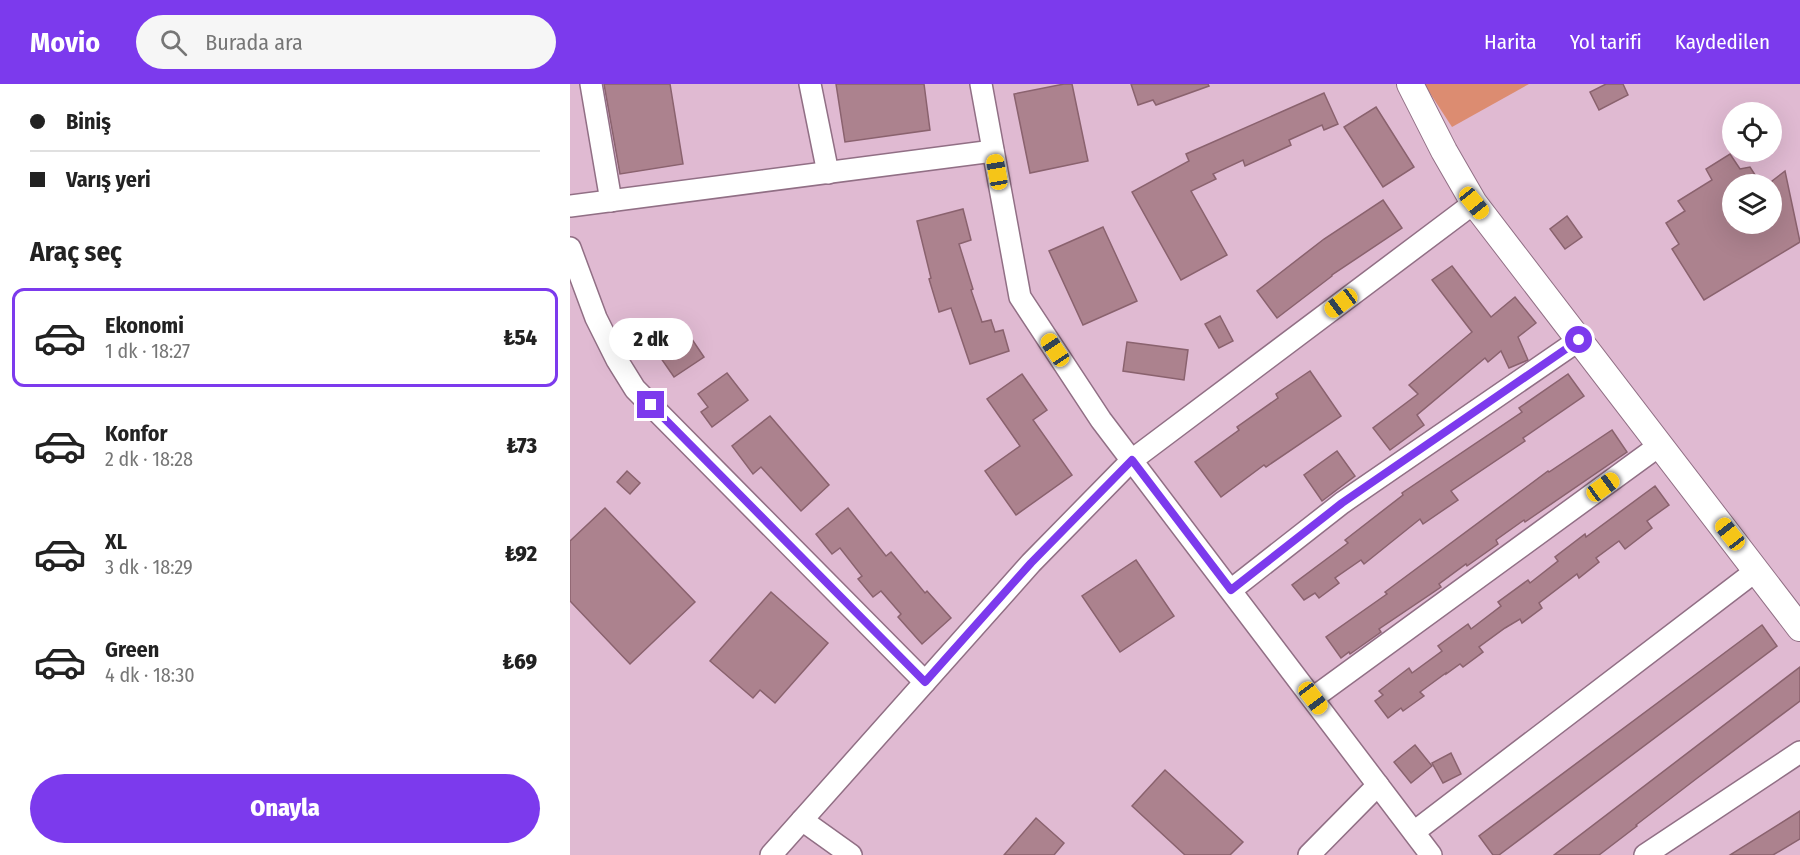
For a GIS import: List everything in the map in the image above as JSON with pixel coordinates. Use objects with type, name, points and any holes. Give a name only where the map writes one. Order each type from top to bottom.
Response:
[{"type":"main road","points":[[1410,84],[1474,203],[1800,628]]},
{"type":"street","points":[[591,84],[611,201]]},
{"type":"street","points":[[810,84],[828,173]]},
{"type":"street","points":[[981,84],[1020,297],[1101,420],[1431,855]]},
{"type":"street","points":[[570,206],[993,151]]},
{"type":"street","points":[[771,855],[1031,563],[1132,460],[1474,203]]},
{"type":"street","points":[[570,248],[596,318],[617,360],[635,388],[925,682]]},
{"type":"street","points":[[1231,590],[1342,503],[1579,340]]},
{"type":"street","points":[[1313,698],[1660,445]]},
{"type":"street","points":[[1414,832],[1757,570]]},
{"type":"street","points":[[1645,855],[1800,752]]},
{"type":"street","points":[[1309,855],[1378,784]]},
{"type":"street","points":[[802,820],[851,855]]},
{"type":"shaded area","points":[[1424,84],[1529,84],[1452,127]]},
{"type":"building","points":[[604,84],[670,84],[683,164],[620,174]]},
{"type":"building","points":[[836,84],[924,84],[930,130],[845,142]]},
{"type":"building","points":[[1072,84],[1088,161],[1030,173],[1014,94]]},
{"type":"building","points":[[1131,84],[1208,84],[1209,86],[1156,105],[1153,100],[1138,105]]},
{"type":"building","points":[[1606,84],[1623,84],[1628,95],[1599,110],[1590,92]]},
{"type":"building","points":[[1324,93],[1338,124],[1324,130],[1322,125],[1289,140],[1291,145],[1245,166],[1243,160],[1213,174],[1216,179],[1191,191],[1227,255],[1181,280],[1132,192],[1189,161],[1186,154]]},
{"type":"building","points":[[1376,107],[1414,167],[1383,187],[1344,127]]},
{"type":"building","points":[[1722,159],[1722,162],[1735,162],[1740,169],[1750,167],[1755,174],[1722,174],[1722,234],[1782,234],[1781,174],[1785,171],[1800,242],[1704,300],[1672,249],[1679,244],[1666,223],[1685,211],[1678,201],[1712,180],[1706,169]]},
{"type":"building","points":[[1383,200],[1402,228],[1332,275],[1277,318],[1257,291],[1324,239]]},
{"type":"building","points":[[963,209],[971,240],[959,244],[973,289],[971,290],[982,322],[991,320],[995,332],[1003,330],[1009,351],[970,364],[951,308],[939,312],[929,279],[931,278],[917,221]]},
{"type":"building","points":[[1567,216],[1582,237],[1565,249],[1550,229]]},
{"type":"building","points":[[1103,227],[1137,301],[1083,325],[1049,251]]},
{"type":"building","points":[[1452,266],[1491,317],[1515,297],[1536,323],[1518,337],[1528,360],[1509,368],[1501,351],[1488,362],[1485,358],[1417,415],[1424,425],[1390,450],[1373,428],[1418,394],[1409,385],[1472,332],[1432,280]]},
{"type":"building","points":[[1220,316],[1233,341],[1219,348],[1205,324]]},
{"type":"building","points":[[683,326],[704,357],[674,377],[658,354],[667,348],[662,340]]},
{"type":"building","points":[[1127,342],[1188,350],[1184,380],[1123,371]]},
{"type":"building","points":[[1310,371],[1341,416],[1266,467],[1264,465],[1221,497],[1195,462],[1239,430],[1237,427],[1278,398],[1276,394]]},
{"type":"building","points":[[727,373],[748,400],[712,427],[701,412],[708,407],[698,394]]},
{"type":"building","points":[[1022,374],[1047,410],[1033,420],[1072,475],[1016,515],[985,471],[1020,446],[987,399]]},
{"type":"building","points":[[1568,374],[1584,396],[1523,438],[1525,441],[1451,491],[1458,500],[1423,524],[1420,519],[1364,564],[1361,560],[1335,578],[1339,583],[1319,598],[1315,593],[1304,600],[1292,585],[1348,543],[1345,540],[1403,495],[1402,493],[1522,412],[1519,408]]},
{"type":"building","points":[[770,416],[829,485],[801,511],[761,467],[753,474],[732,446]]},
{"type":"building","points":[[1612,430],[1627,452],[1496,540],[1498,544],[1467,566],[1466,564],[1439,584],[1441,587],[1379,629],[1381,632],[1341,658],[1326,637],[1387,594],[1385,592],[1548,471]]},
{"type":"building","points":[[1337,451],[1355,476],[1322,501],[1304,475]]},
{"type":"building","points":[[627,471],[640,483],[630,494],[617,482]]},
{"type":"building","points":[[1655,486],[1669,505],[1647,521],[1652,528],[1625,549],[1619,541],[1596,558],[1599,562],[1579,578],[1577,574],[1539,603],[1542,608],[1522,623],[1520,619],[1505,628],[1479,647],[1483,652],[1463,667],[1460,664],[1446,673],[1420,692],[1424,696],[1403,711],[1401,708],[1388,718],[1375,701],[1383,695],[1379,691],[1409,668],[1412,673],[1442,651],[1438,646],[1468,624],[1471,629],[1501,606],[1498,602],[1528,580],[1530,583],[1558,561],[1555,557]]},
{"type":"building","points":[[605,508],[695,602],[630,664],[570,601],[570,541]]},
{"type":"building","points":[[848,508],[886,556],[891,552],[925,593],[927,591],[951,618],[922,644],[898,617],[901,614],[881,591],[873,597],[858,579],[862,576],[840,548],[832,554],[816,534]]},
{"type":"building","points":[[1136,560],[1174,616],[1120,652],[1082,596]]},
{"type":"building","points":[[771,592],[828,643],[775,703],[760,690],[753,698],[710,661]]},
{"type":"building","points":[[1762,625],[1777,646],[1499,855],[1493,855],[1479,836]]},
{"type":"building","points":[[1800,667],[1800,701],[1637,826],[1599,855],[1554,855]]},
{"type":"building","points":[[1415,745],[1432,766],[1411,783],[1394,762]]},
{"type":"building","points":[[1451,753],[1461,774],[1443,783],[1432,763]]},
{"type":"building","points":[[1165,770],[1243,842],[1230,855],[1185,855],[1132,806]]},
{"type":"building","points":[[1800,811],[1800,839],[1773,855],[1730,855]]},
{"type":"building","points":[[1036,818],[1064,843],[1054,855],[1004,855]]},
{"type":"route","points":[[651,405],[925,682],[1031,563],[1132,460],[1231,590],[1342,503],[1579,340]]}]
